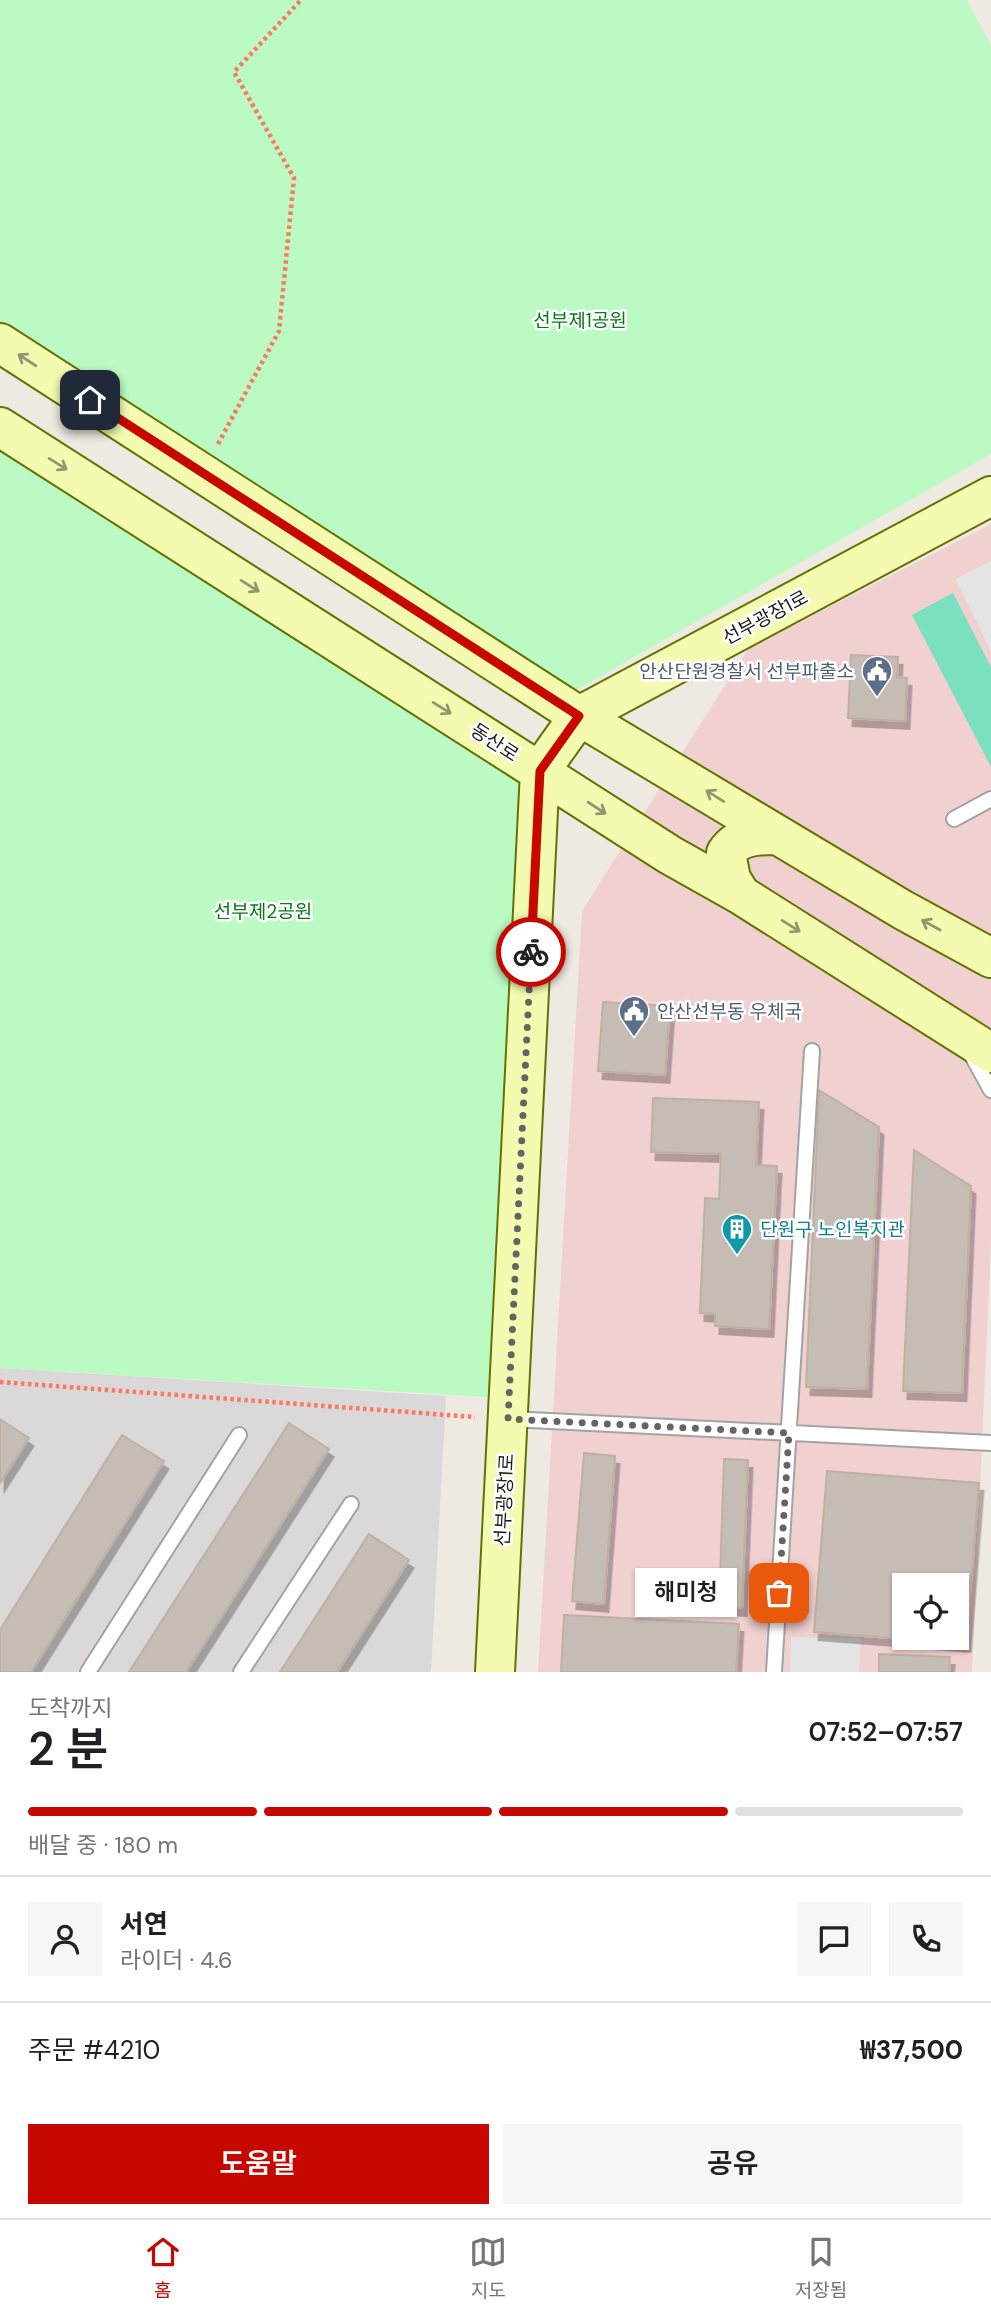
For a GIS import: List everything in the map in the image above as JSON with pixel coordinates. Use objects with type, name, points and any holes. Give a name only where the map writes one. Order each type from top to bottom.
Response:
[{"type":"street","points":[[0,342],[579,716],[902,910],[991,958]]},
{"type":"street","name":"동산로","points":[[0,427],[670,855],[741,895],[991,1053]]},
{"type":"street","name":"선부광장1로","points":[[495,1672],[540,771],[579,716],[991,496]]},
{"type":"street","points":[[741,895],[731,880],[726,853],[733,844],[746,838],[776,835]]},
{"type":"lane","points":[[954,819],[991,799]]},
{"type":"lane","points":[[959,1032],[991,1090]]},
{"type":"lane","points":[[774,1672],[812,1051]]},
{"type":"lane","points":[[508,1419],[991,1443]]},
{"type":"lane","points":[[88,1672],[239,1435]]},
{"type":"lane","points":[[242,1672],[351,1504]]},
{"type":"path","points":[[202,473],[279,331],[294,178],[234,72],[302,0]]},
{"type":"path","points":[[0,1382],[508,1419]]},
{"type":"shaded area","points":[[991,524],[991,1241],[972,1672],[538,1672],[582,911],[748,649]]},
{"type":"shaded area","points":[[991,561],[991,651],[955,579]]},
{"type":"shaded area","points":[[0,1368],[446,1396],[431,1672],[0,1672]]},
{"type":"shaded area","points":[[791,1637],[861,1639],[859,1672],[790,1672]]},
{"type":"green space","name":"선부제1공원","points":[[0,0],[967,0],[991,46],[991,454],[571,693],[0,329]]},
{"type":"green space","name":"선부제2공원","points":[[0,434],[531,771],[504,1398],[0,1368]]},
{"type":"green space","points":[[953,593],[991,667],[991,767],[912,615]]},
{"type":"building","name":"안산단원경찰서 선부파출소","points":[[851,655],[898,657],[897,677],[907,678],[905,721],[848,718]]},
{"type":"building","name":"안산선부동 우체국","points":[[603,1002],[670,1006],[665,1075],[598,1071]]},
{"type":"building","points":[[819,1090],[879,1127],[867,1389],[806,1387]]},
{"type":"building","name":"단원구 노인복지관","points":[[653,1098],[759,1102],[756,1165],[777,1166],[769,1329],[715,1326],[715,1314],[700,1313],[705,1198],[719,1199],[721,1154],[651,1152]]},
{"type":"building","points":[[914,1150],[971,1186],[962,1393],[903,1391]]},
{"type":"building","points":[[0,1419],[29,1438],[0,1483]]},
{"type":"building","points":[[289,1423],[329,1449],[186,1672],[129,1672]]},
{"type":"building","points":[[122,1435],[164,1461],[31,1672],[0,1671],[0,1630]]},
{"type":"building","points":[[584,1453],[615,1456],[604,1604],[572,1601]]},
{"type":"building","points":[[724,1459],[748,1460],[742,1608],[719,1607]]},
{"type":"building","points":[[827,1471],[979,1483],[969,1607],[969,1573],[892,1573],[892,1638],[814,1632]]},
{"type":"building","points":[[369,1534],[409,1560],[337,1672],[280,1672]]},
{"type":"building","points":[[564,1615],[739,1624],[736,1672],[561,1672]]},
{"type":"building","points":[[879,1654],[950,1657],[949,1672],[879,1672]]},
{"type":"way so far","points":[[531,952],[508,1419],[789,1433],[779,1593]]},
{"type":"place","name":"안산단원경찰서 선부파출소","points":[[877,698]]},
{"type":"place","name":"안산선부동 우체국","points":[[634,1038]]},
{"type":"place","name":"단원구 노인복지관","points":[[737,1256]]},
{"type":"place","name":"해미청","points":[[779,1593]]},
{"type":"route","points":[[90,400],[579,716],[540,771],[531,952]]}]
